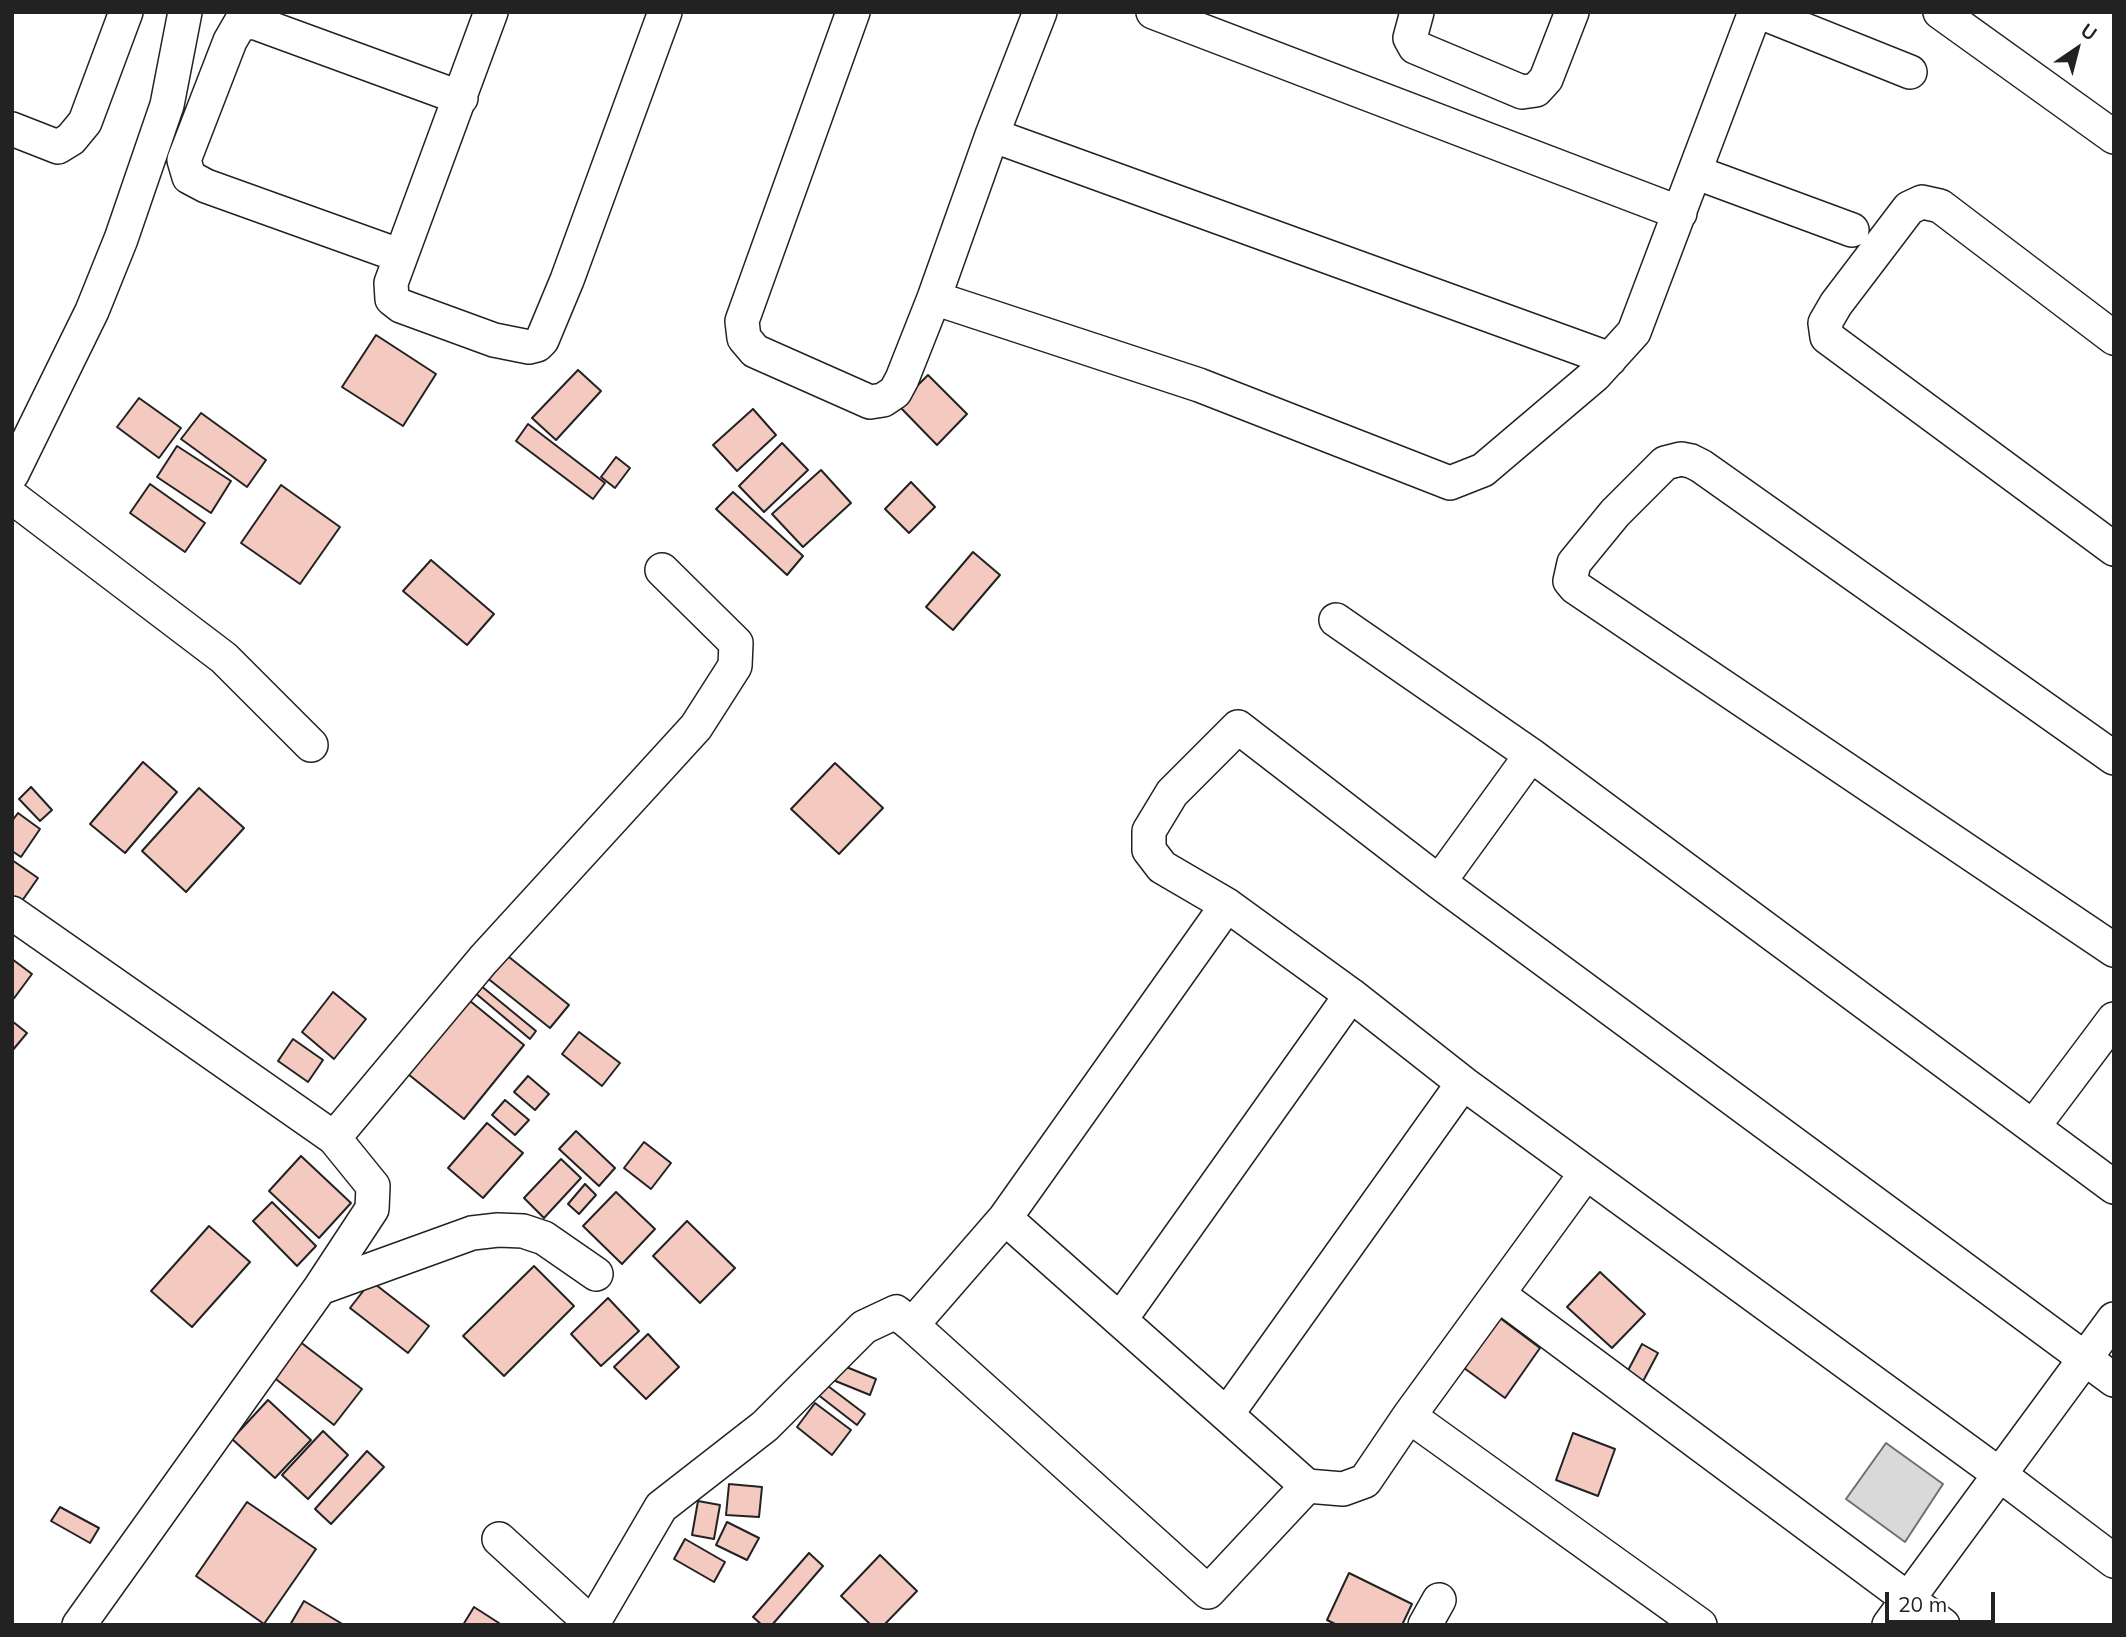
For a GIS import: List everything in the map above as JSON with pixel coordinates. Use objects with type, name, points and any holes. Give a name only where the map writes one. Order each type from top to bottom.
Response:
[{"type":"street","points":[[12,129],[58,146],[71,139],[85,122],[126,12]]},
{"type":"street","points":[[12,474],[92,312],[121,239],[167,105],[185,12]]},
{"type":"street","points":[[491,12],[391,283],[392,299],[401,306],[494,340],[529,346],[537,345],[542,340],[666,12]]},
{"type":"street","points":[[853,12],[742,321],[744,338],[755,351],[870,402],[883,400],[895,392],[902,379],[1040,12]]},
{"type":"street","points":[[1153,12],[1188,19],[1680,214]]},
{"type":"street","points":[[1417,12],[1410,38],[1415,47],[1522,92],[1536,90],[1546,79],[1572,12]]},
{"type":"street","points":[[934,298],[1199,385],[1450,483],[1483,470],[1595,375],[1634,332],[1758,12],[1910,72]]},
{"type":"street","points":[[1940,12],[2114,136]]},
{"type":"street","points":[[401,256],[206,186],[189,177],[184,160],[230,41],[240,22],[256,23],[461,99]]},
{"type":"street","points":[[992,135],[1610,359]]},
{"type":"street","points":[[1695,172],[1852,230]]},
{"type":"street","points":[[2114,338],[1940,206],[1922,202],[1909,208],[1836,304],[1825,323],[1827,337],[2114,549]]},
{"type":"street","points":[[2114,758],[1691,461],[1681,459],[1665,463],[1615,513],[1574,563],[1570,581],[1575,587],[2114,950]]},
{"type":"street","points":[[12,497],[224,658],[311,745]]},
{"type":"street","points":[[334,1138],[483,960],[696,727],[735,666],[736,643],[662,570]]},
{"type":"street","points":[[1336,620],[1531,755],[2114,1187]]},
{"type":"street","points":[[2114,1380],[1439,882],[1238,727],[1172,793],[1149,831],[1149,850],[1162,867],[1227,905],[1351,995],[1463,1083],[2114,1561]]},
{"type":"street","points":[[1439,882],[1531,755]]},
{"type":"street","points":[[912,1325],[1005,1218],[1227,905]]},
{"type":"street","points":[[12,913],[334,1138],[373,1186],[372,1209],[320,1288],[79,1625]]},
{"type":"street","points":[[1120,1320],[1351,995]]},
{"type":"street","points":[[2033,1127],[2114,1019]]},
{"type":"street","points":[[1227,1414],[1463,1083]]},
{"type":"street","points":[[1005,1218],[1307,1486],[1343,1489],[1365,1481],[1409,1416],[1586,1173]]},
{"type":"street","points":[[320,1288],[472,1233],[498,1230],[523,1231],[544,1238],[596,1274]]},
{"type":"street","points":[[1498,1294],[1898,1612],[1943,1625]]},
{"type":"street","points":[[499,1539],[592,1625],[661,1507],[765,1426],[864,1327],[896,1312],[1208,1592],[1307,1486]]},
{"type":"street","points":[[1898,1612],[2114,1319]]},
{"type":"street","points":[[1409,1416],[1700,1625]]},
{"type":"shaded area","points":[[1886,1443],[1943,1484],[1905,1542],[1846,1499]]},
{"type":"building","points":[[376,335],[436,374],[403,426],[342,387]]},
{"type":"building","points":[[578,370],[601,391],[556,440],[532,418]]},
{"type":"building","points":[[928,375],[967,414],[937,445],[898,405]]},
{"type":"building","points":[[139,398],[181,428],[159,458],[117,427]]},
{"type":"building","points":[[753,409],[776,435],[737,471],[713,445]]},
{"type":"building","points":[[201,413],[266,460],[247,487],[181,439]]},
{"type":"building","points":[[528,424],[605,483],[593,499],[516,441]]},
{"type":"building","points":[[782,443],[808,470],[764,512],[739,486]]},
{"type":"building","points":[[177,446],[231,481],[211,513],[157,477]]},
{"type":"building","points":[[616,457],[630,468],[615,488],[601,477]]},
{"type":"building","points":[[821,470],[851,503],[803,547],[772,514]]},
{"type":"building","points":[[911,482],[935,507],[909,533],[885,509]]},
{"type":"building","points":[[150,484],[205,523],[185,552],[130,513]]},
{"type":"building","points":[[281,485],[340,527],[300,584],[241,543]]},
{"type":"building","points":[[733,492],[803,556],[787,575],[716,509]]},
{"type":"building","points":[[973,552],[1000,575],[953,630],[926,607]]},
{"type":"building","points":[[431,560],[494,614],[467,645],[403,591]]},
{"type":"building","points":[[143,762],[177,792],[125,853],[90,824]]},
{"type":"building","points":[[835,763],[883,808],[839,854],[791,809]]},
{"type":"building","points":[[31,787],[52,810],[40,821],[19,799]]},
{"type":"building","points":[[199,788],[244,828],[186,892],[142,851]]},
{"type":"building","points":[[18,813],[40,829],[21,857],[12,851],[12,821]]},
{"type":"building","points":[[12,860],[38,878],[15,911],[12,909]]},
{"type":"building","points":[[504,953],[569,1005],[550,1028],[486,977]]},
{"type":"building","points":[[12,959],[32,974],[12,1001]]},
{"type":"building","points":[[480,985],[536,1031],[530,1039],[474,992]]},
{"type":"building","points":[[333,992],[366,1019],[334,1059],[302,1032]]},
{"type":"building","points":[[464,996],[524,1045],[464,1119],[403,1070]]},
{"type":"building","points":[[12,1021],[27,1033],[12,1051]]},
{"type":"building","points":[[579,1032],[620,1063],[602,1086],[562,1054]]},
{"type":"building","points":[[293,1039],[323,1060],[308,1082],[278,1061]]},
{"type":"building","points":[[528,1076],[549,1094],[535,1110],[514,1092]]},
{"type":"building","points":[[505,1100],[529,1120],[515,1135],[492,1115]]},
{"type":"building","points":[[487,1123],[523,1153],[483,1198],[448,1168]]},
{"type":"building","points":[[576,1131],[615,1168],[599,1186],[559,1149]]},
{"type":"building","points":[[644,1142],[671,1163],[651,1189],[624,1168]]},
{"type":"building","points":[[301,1156],[351,1203],[319,1238],[269,1191]]},
{"type":"building","points":[[561,1159],[581,1178],[544,1218],[524,1198]]},
{"type":"building","points":[[585,1184],[596,1195],[579,1214],[568,1204]]},
{"type":"building","points":[[616,1192],[655,1229],[622,1264],[583,1226]]},
{"type":"building","points":[[272,1202],[316,1246],[297,1266],[253,1221]]},
{"type":"building","points":[[687,1221],[735,1268],[700,1303],[653,1256]]},
{"type":"building","points":[[209,1226],[250,1262],[192,1327],[151,1291]]},
{"type":"building","points":[[534,1266],[574,1306],[504,1376],[463,1336]]},
{"type":"building","points":[[1600,1272],[1645,1314],[1612,1348],[1567,1307]]},
{"type":"building","points":[[371,1281],[429,1326],[408,1353],[350,1308]]},
{"type":"building","points":[[608,1298],[639,1331],[601,1366],[571,1334]]},
{"type":"building","points":[[1496,1315],[1540,1348],[1505,1398],[1460,1365]]},
{"type":"building","points":[[648,1334],[679,1367],[646,1399],[614,1367]]},
{"type":"building","points":[[299,1341],[362,1389],[334,1425],[272,1376]]},
{"type":"building","points":[[1642,1344],[1658,1353],[1641,1385],[1625,1376]]},
{"type":"building","points":[[839,1364],[876,1379],[870,1395],[833,1380]]},
{"type":"building","points":[[824,1383],[865,1414],[857,1425],[817,1394]]},
{"type":"building","points":[[268,1400],[311,1440],[275,1478],[232,1439]]},
{"type":"building","points":[[815,1403],[851,1430],[832,1455],[797,1427]]},
{"type":"building","points":[[323,1431],[348,1455],[308,1499],[282,1475]]},
{"type":"building","points":[[1573,1433],[1615,1449],[1598,1496],[1556,1480]]},
{"type":"building","points":[[367,1451],[384,1467],[331,1524],[315,1509]]},
{"type":"building","points":[[729,1484],[762,1487],[759,1517],[726,1515]]},
{"type":"building","points":[[698,1501],[720,1505],[714,1539],[692,1535]]},
{"type":"building","points":[[247,1502],[316,1549],[264,1624],[196,1576]]},
{"type":"building","points":[[60,1507],[99,1528],[90,1543],[51,1521]]},
{"type":"building","points":[[727,1522],[759,1538],[747,1560],[716,1545]]},
{"type":"building","points":[[685,1539],[725,1562],[714,1582],[674,1559]]},
{"type":"building","points":[[809,1553],[823,1566],[772,1625],[762,1625],[753,1617]]},
{"type":"building","points":[[880,1555],[917,1591],[884,1625],[871,1625],[841,1596]]},
{"type":"building","points":[[1349,1573],[1412,1604],[1402,1625],[1337,1625],[1327,1620]]},
{"type":"building","points":[[304,1601],[344,1625],[290,1625]]},
{"type":"building","points":[[474,1607],[502,1625],[463,1625]]}]
